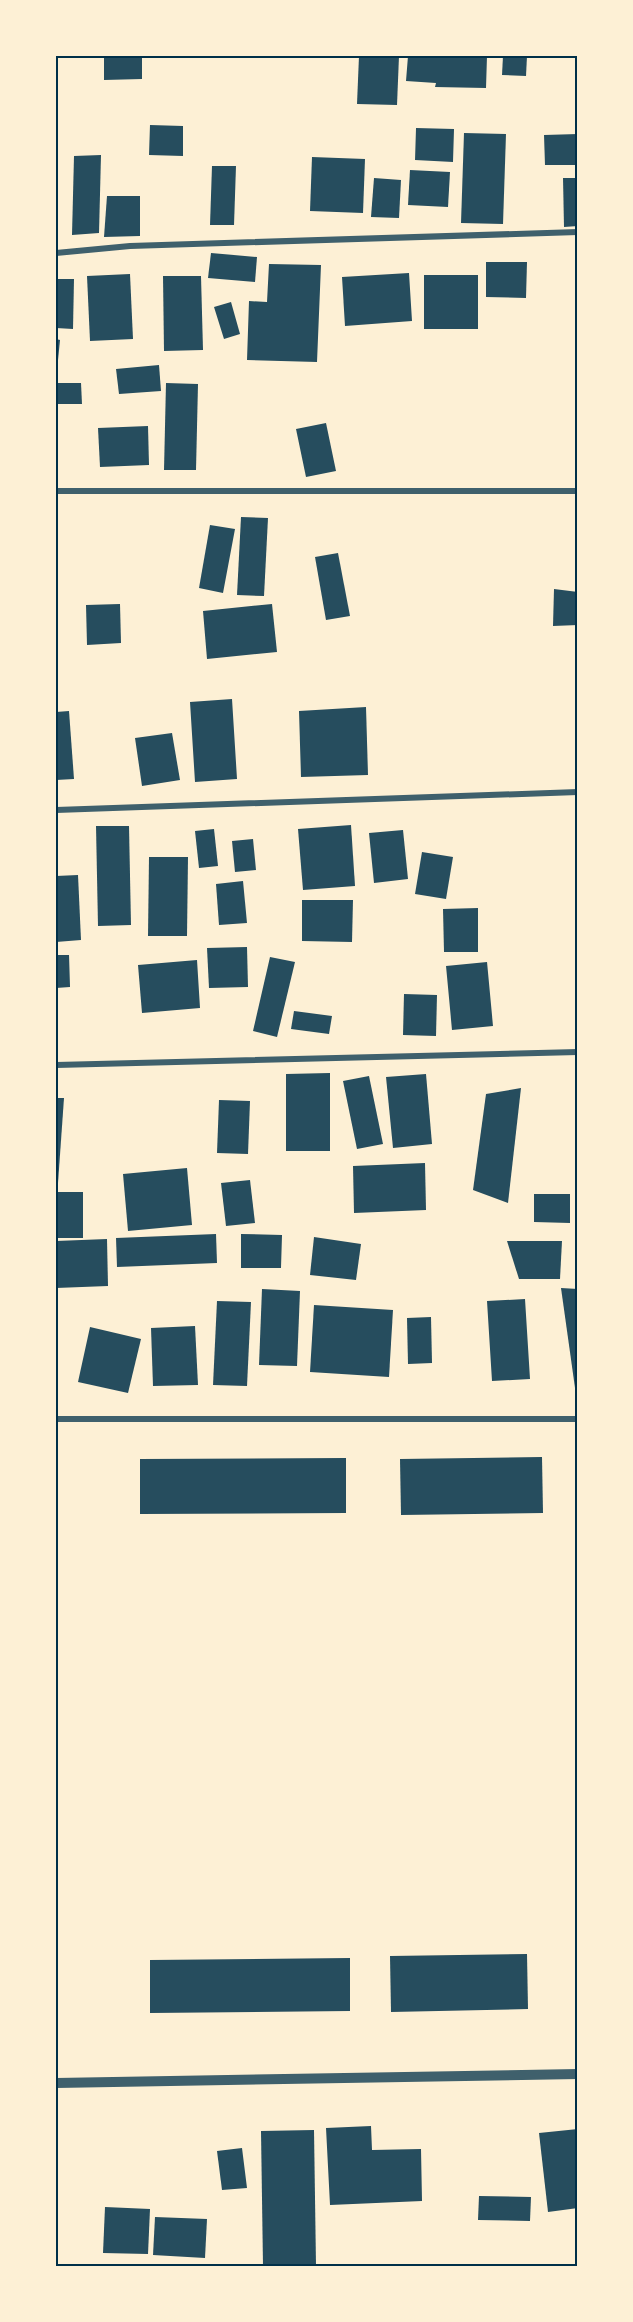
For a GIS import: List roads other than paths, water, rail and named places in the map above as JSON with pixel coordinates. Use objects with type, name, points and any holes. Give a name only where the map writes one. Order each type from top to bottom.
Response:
[{"type":"street","points":[[56,253],[130,246],[578,232]]},
{"type":"street","points":[[56,492],[578,491]]},
{"type":"street","points":[[56,810],[578,792]]},
{"type":"street","points":[[56,1065],[578,1052]]},
{"type":"street","points":[[56,1419],[578,1419]]},
{"type":"street","points":[[56,2083],[578,2074]]}]
